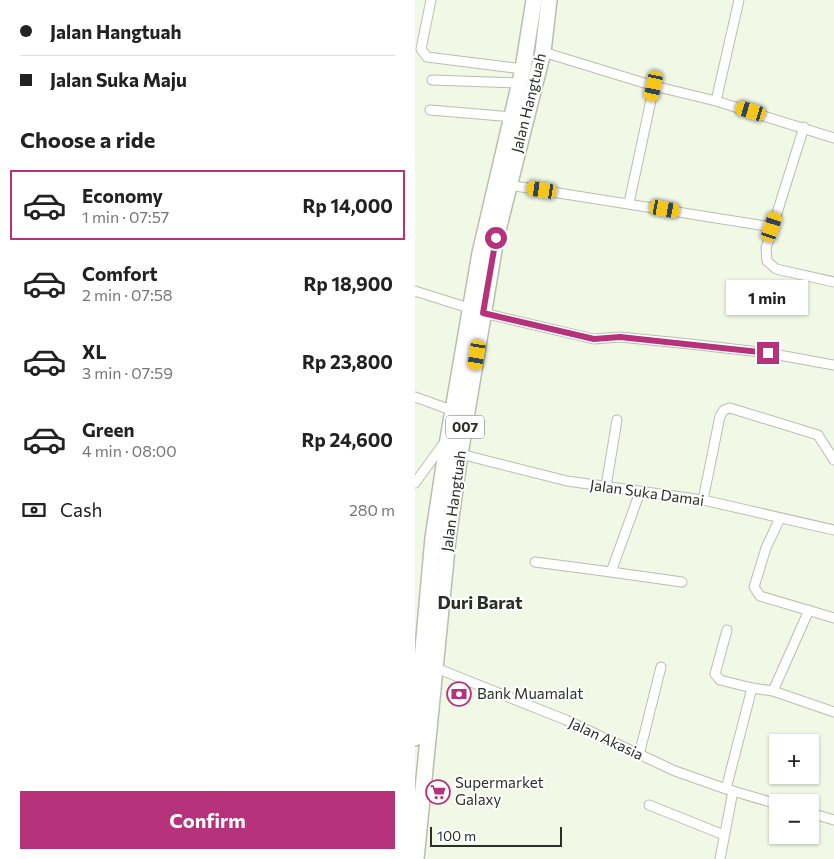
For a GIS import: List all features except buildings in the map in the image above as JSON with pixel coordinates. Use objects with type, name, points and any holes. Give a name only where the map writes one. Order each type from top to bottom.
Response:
[{"type":"highway","name":"Jalan Hangtuah","points":[[420,858],[448,539],[461,454],[477,311],[480,253],[522,76],[533,0]]},
{"type":"highway","name":"Jalan Hangtuah","points":[[477,311],[543,52],[549,0]]},
{"type":"highway","name":"Jalan Hangtuah","points":[[415,738],[418,679],[433,538],[447,439],[471,354]]},
{"type":"street","points":[[431,0],[421,49],[427,57],[522,76]]},
{"type":"street","points":[[716,100],[739,0]]},
{"type":"street","points":[[543,52],[654,86],[716,100],[834,138]]},
{"type":"street","points":[[432,80],[522,76]]},
{"type":"street","points":[[629,203],[654,86]]},
{"type":"street","points":[[430,110],[513,117]]},
{"type":"street","points":[[804,127],[765,248],[767,261],[773,267],[834,282]]},
{"type":"street","points":[[508,185],[772,227]]},
{"type":"street","points":[[415,292],[477,311],[594,339],[620,337],[690,344],[768,353],[834,365]]},
{"type":"street","points":[[415,397],[454,411]]},
{"type":"street","points":[[703,500],[720,416],[726,408],[818,435],[823,440],[834,460]]},
{"type":"street","points":[[606,486],[617,420]]},
{"type":"street","points":[[415,483],[447,439]]},
{"type":"street","name":"Jalan Suka Damai","points":[[461,454],[567,481],[703,500],[834,530]]},
{"type":"street","points":[[611,572],[640,492]]},
{"type":"street","points":[[780,518],[766,548],[755,590],[759,596],[834,618]]},
{"type":"street","points":[[535,562],[682,582]]},
{"type":"street","points":[[773,691],[809,610]]},
{"type":"street","points":[[727,630],[715,674],[720,680],[773,691],[834,712]]},
{"type":"street","points":[[639,756],[661,667]]},
{"type":"street","name":"Jalan Akasia","points":[[436,668],[567,720],[639,756],[729,790],[769,802]]},
{"type":"street","points":[[719,859],[725,835],[729,790],[752,688]]},
{"type":"street","points":[[649,805],[725,835]]},
{"type":"street","points":[[819,816],[834,820]]},
{"type":"place","name":"Bank Muamalat","points":[[459,694]]},
{"type":"place","name":"Supermarket Galaxy","points":[[438,792]]},
{"type":"district","name":"Duri Barat","points":[[480,603]]},
{"type":"route","points":[[496,238],[483,313],[594,339],[620,337],[768,353]]}]
